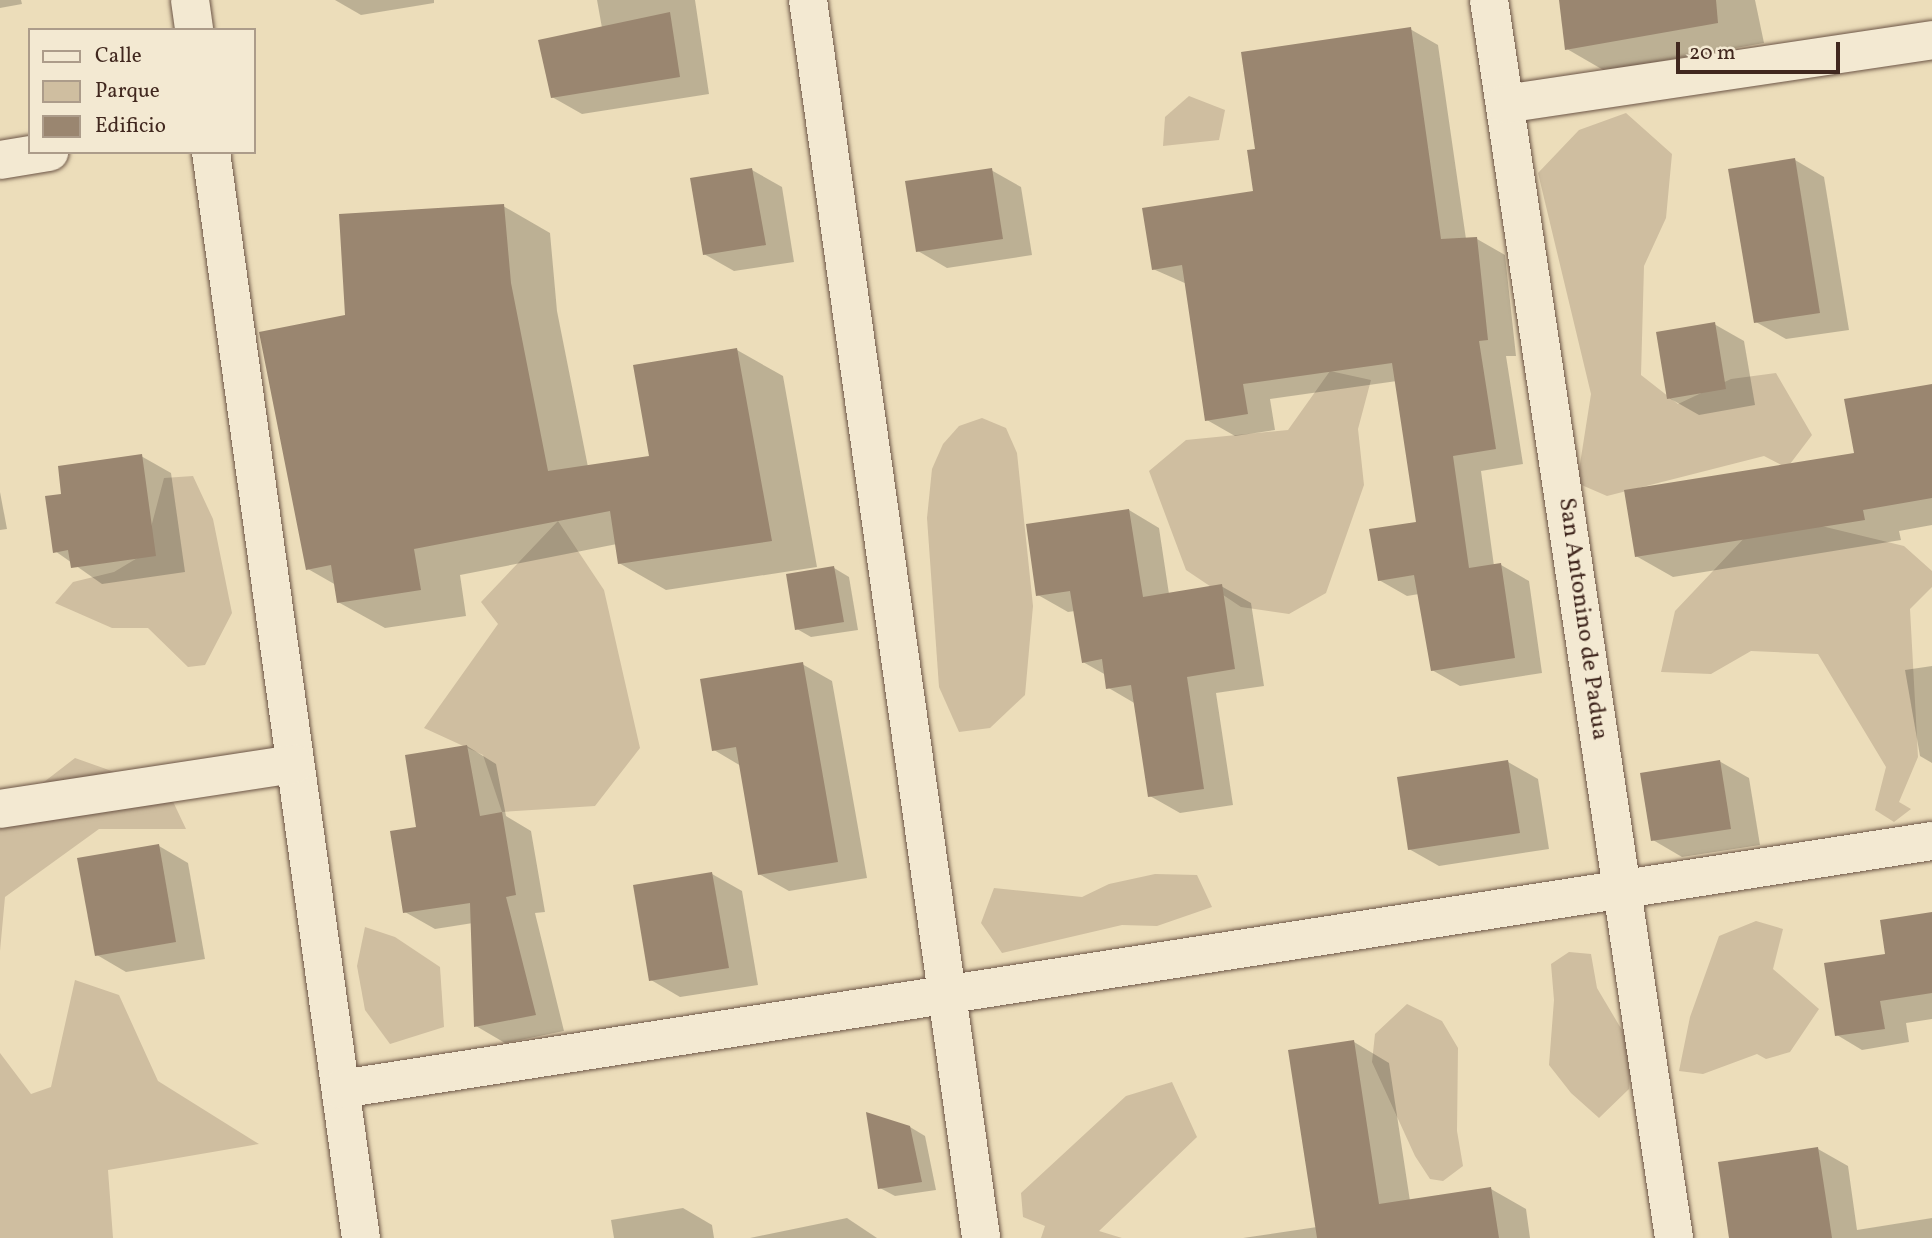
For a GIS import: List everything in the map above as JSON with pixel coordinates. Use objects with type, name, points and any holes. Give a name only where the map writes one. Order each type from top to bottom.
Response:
[{"type":"street","points":[[190,0],[194,28]]},
{"type":"street","points":[[808,0],[944,995],[981,1238]]},
{"type":"street","name":"San Antonino de Padua","points":[[1489,0],[1674,1238]]},
{"type":"street","points":[[1505,104],[1932,40]]},
{"type":"street","points":[[0,160],[37,154]]},
{"type":"street","points":[[211,154],[361,1238]]},
{"type":"street","points":[[0,809],[295,764]]},
{"type":"street","points":[[341,1089],[1932,841]]},
{"type":"green space","points":[[1189,96],[1225,110],[1219,140],[1163,146],[1165,117]]},
{"type":"green space","points":[[1626,113],[1672,154],[1666,218],[1644,266],[1641,375],[1678,404],[1731,379],[1776,373],[1812,435],[1787,468],[1764,456],[1607,496],[1577,483],[1591,394],[1538,173],[1579,130]]},
{"type":"green space","points":[[1330,371],[1371,380],[1358,429],[1364,485],[1326,593],[1289,614],[1241,607],[1186,570],[1149,471],[1186,440],[1288,430]]},
{"type":"green space","points":[[982,418],[1006,428],[1017,453],[1033,606],[1025,695],[990,728],[959,732],[939,687],[927,518],[932,469],[943,444],[959,426]]},
{"type":"green space","points":[[193,476],[213,519],[232,613],[205,665],[188,667],[148,628],[112,628],[55,603],[73,582],[114,572],[144,554],[164,478]]},
{"type":"green space","points":[[1768,513],[1904,546],[1932,571],[1932,587],[1910,609],[1918,757],[1899,802],[1911,809],[1894,822],[1875,810],[1886,767],[1818,654],[1751,651],[1711,674],[1661,672],[1675,611]]},
{"type":"green space","points":[[558,521],[604,590],[640,748],[595,806],[502,812],[483,755],[424,728],[498,624],[481,602]]},
{"type":"green space","points":[[75,758],[168,791],[186,829],[99,829],[5,897],[0,951],[0,816]]},
{"type":"green space","points":[[1155,874],[1197,875],[1212,907],[1157,926],[1122,925],[1002,953],[981,923],[994,888],[1082,897],[1109,884]]},
{"type":"green space","points":[[1756,921],[1783,929],[1773,969],[1819,1009],[1790,1052],[1766,1059],[1757,1054],[1703,1074],[1679,1071],[1690,1017],[1719,936]]},
{"type":"green space","points":[[365,927],[395,937],[440,967],[444,1027],[390,1044],[365,1010],[357,966]]},
{"type":"green space","points":[[1569,952],[1591,954],[1597,988],[1632,1047],[1629,1089],[1599,1118],[1571,1093],[1549,1065],[1554,1000],[1551,964]]},
{"type":"green space","points":[[75,980],[119,995],[158,1081],[259,1144],[108,1170],[113,1238],[0,1238],[0,1053],[31,1094],[51,1087]]},
{"type":"green space","points":[[1407,1004],[1442,1021],[1458,1048],[1457,1131],[1463,1166],[1443,1181],[1430,1179],[1415,1156],[1372,1062],[1375,1034]]},
{"type":"green space","points":[[1172,1082],[1197,1137],[1099,1231],[1122,1238],[1041,1238],[1045,1226],[1023,1217],[1021,1193],[1126,1096]]},
{"type":"building","points":[[1559,0],[1716,0],[1718,23],[1565,50]]},
{"type":"building","points":[[670,12],[680,77],[551,98],[538,40]]},
{"type":"building","points":[[1411,27],[1441,239],[1477,237],[1488,340],[1479,341],[1496,449],[1453,456],[1469,568],[1501,563],[1515,658],[1431,671],[1414,575],[1378,581],[1369,529],[1416,522],[1392,363],[1243,384],[1248,414],[1205,421],[1182,265],[1152,270],[1142,208],[1253,191],[1247,150],[1255,149],[1241,52]]},
{"type":"building","points":[[1795,158],[1820,313],[1754,323],[1728,169]]},
{"type":"building","points":[[752,168],[766,245],[703,255],[690,178]]},
{"type":"building","points":[[992,168],[1003,239],[916,252],[905,181]]},
{"type":"building","points":[[504,204],[511,283],[548,471],[649,456],[633,365],[737,348],[772,541],[618,564],[610,511],[414,549],[421,590],[337,603],[331,565],[306,570],[259,332],[345,315],[339,214]]},
{"type":"building","points":[[1715,322],[1726,389],[1667,399],[1656,332]]},
{"type":"building","points":[[1932,384],[1932,498],[1863,510],[1865,520],[1635,557],[1624,490],[1854,453],[1844,399]]},
{"type":"building","points":[[142,454],[156,556],[71,568],[68,550],[53,553],[45,496],[61,494],[58,466]]},
{"type":"building","points":[[1129,509],[1143,597],[1222,584],[1235,669],[1187,677],[1204,789],[1148,797],[1131,685],[1106,689],[1102,659],[1082,663],[1070,591],[1036,596],[1026,524]]},
{"type":"building","points":[[834,566],[844,622],[795,630],[786,574]]},
{"type":"building","points":[[803,662],[838,862],[758,875],[736,747],[712,751],[700,679]]},
{"type":"building","points":[[467,745],[480,816],[502,812],[516,895],[506,897],[536,1015],[474,1027],[470,903],[403,913],[390,831],[416,827],[405,755]]},
{"type":"building","points":[[1508,760],[1520,833],[1408,850],[1397,777]]},
{"type":"building","points":[[1720,760],[1731,829],[1651,841],[1640,773]]},
{"type":"building","points":[[159,844],[176,942],[95,956],[77,858]]},
{"type":"building","points":[[712,872],[729,968],[649,981],[633,885]]},
{"type":"building","points":[[1932,912],[1932,993],[1880,1001],[1885,1029],[1835,1036],[1824,963],[1885,954],[1880,920]]},
{"type":"building","points":[[1354,1040],[1379,1204],[1491,1187],[1499,1238],[1317,1238],[1288,1050]]},
{"type":"building","points":[[866,1112],[910,1126],[922,1182],[878,1189]]},
{"type":"building","points":[[1818,1147],[1832,1238],[1729,1238],[1718,1162]]}]
